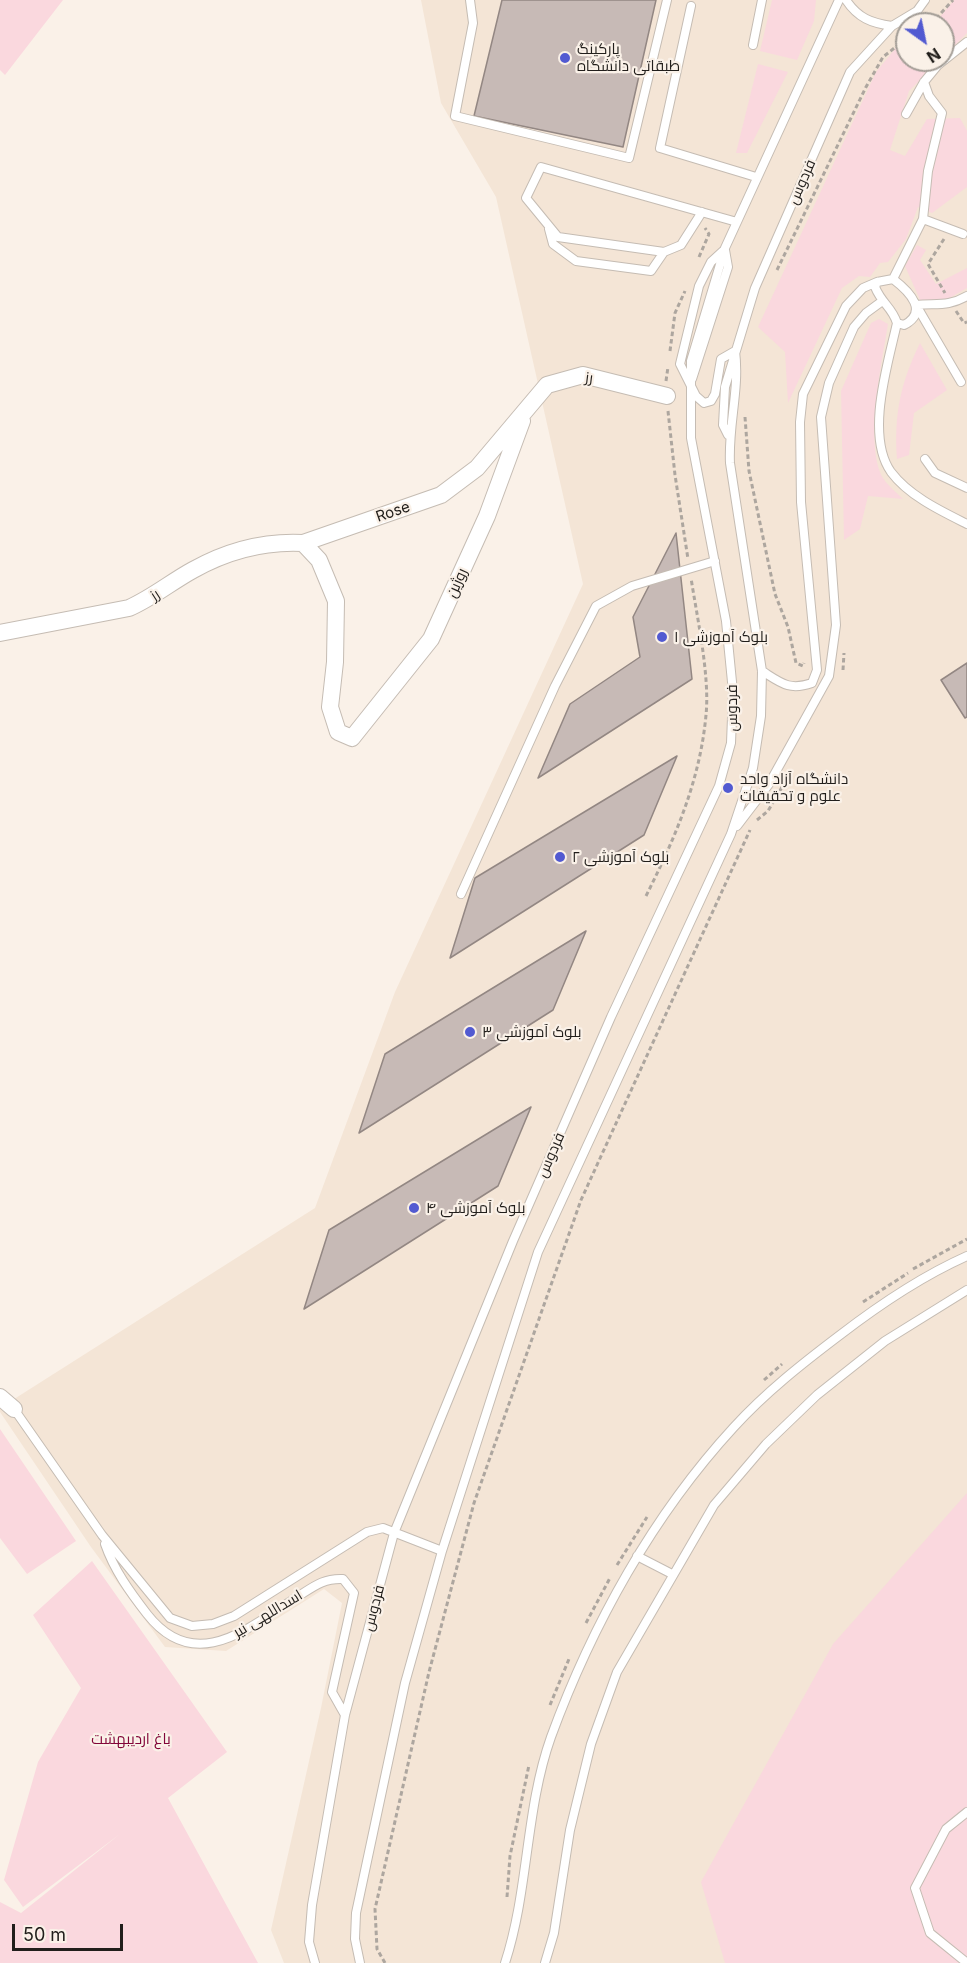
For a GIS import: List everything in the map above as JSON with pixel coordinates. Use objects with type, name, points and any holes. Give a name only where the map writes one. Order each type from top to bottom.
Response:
[{"type":"street","name":"رز","points":[[477,468],[547,385],[583,375],[667,396]]},
{"type":"street","name":"روژین","points":[[303,543],[319,560],[336,602],[335,663],[330,707],[338,732],[352,738],[431,639],[487,516],[526,409]]},
{"type":"street","name":"Rose","points":[[303,543],[441,495],[477,468]]},
{"type":"street","name":"رز","points":[[0,633],[129,608],[192,570],[235,551],[281,542],[303,543]]},
{"type":"street","name":"اسداللهی نیر","points":[[0,1397],[14,1409]]},
{"type":"lane","points":[[470,0],[473,23],[455,116],[628,158],[667,0]]},
{"type":"lane","points":[[753,45],[762,0]]},
{"type":"lane","points":[[690,384],[697,339],[725,248],[756,177],[823,41],[839,0]]},
{"type":"lane","points":[[846,0],[855,14],[873,23],[892,26]]},
{"type":"lane","name":"فردوس","points":[[360,1963],[355,1939],[356,1913],[405,1683],[442,1551],[538,1252],[731,834],[753,768],[762,716],[762,671],[731,470],[729,436],[739,376],[735,351],[755,288],[850,72],[892,26],[917,12],[926,0]]},
{"type":"lane","points":[[691,6],[660,148],[756,177]]},
{"type":"lane","points":[[906,114],[924,82],[938,65],[967,42]]},
{"type":"lane","points":[[893,279],[923,219],[928,171],[942,113],[929,96],[924,82]]},
{"type":"lane","points":[[702,212],[681,245],[664,252],[558,237],[526,198],[541,167],[702,212],[737,222]]},
{"type":"lane","points":[[923,219],[963,234]]},
{"type":"lane","points":[[547,223],[553,244],[576,261],[651,271],[664,252]]},
{"type":"lane","points":[[725,248],[711,262],[699,286],[680,364],[696,396],[704,403],[711,401],[715,394],[721,359],[735,351]]},
{"type":"lane","points":[[762,671],[781,683],[796,688],[812,684],[817,670],[801,502],[800,422],[803,394],[846,306],[863,288],[893,279]]},
{"type":"lane","points":[[893,279],[916,305],[961,382]]},
{"type":"lane","points":[[878,282],[876,287],[881,302],[894,312],[897,323],[879,405],[883,456],[892,472],[910,491],[967,524]]},
{"type":"lane","points":[[916,305],[950,301],[967,296]]},
{"type":"lane","points":[[731,834],[769,784],[829,676],[836,625],[821,417],[830,383],[854,327],[866,313],[881,302]]},
{"type":"lane","points":[[897,323],[904,325],[914,320],[917,312],[916,305]]},
{"type":"lane","name":"فردوس","points":[[315,1963],[309,1942],[312,1905],[345,1715],[394,1533],[513,1241],[611,1017],[719,786],[731,743],[733,692],[726,621],[691,438],[690,384]]},
{"type":"lane","points":[[925,459],[934,473],[967,488]]},
{"type":"lane","points":[[461,894],[555,686],[596,606],[632,586],[715,561]]},
{"type":"lane","points":[[505,1963],[515,1933],[529,1825],[551,1738],[594,1638],[637,1556],[687,1484],[735,1426],[794,1369],[865,1316],[941,1268],[967,1256]]},
{"type":"lane","points":[[545,1963],[554,1933],[570,1830],[591,1744],[617,1672],[714,1505],[766,1444],[817,1395],[885,1341],[955,1295],[967,1290]]},
{"type":"lane","name":"اسداللهی نیر","points":[[14,1409],[102,1535],[170,1618],[192,1626],[213,1624],[234,1616],[367,1533],[383,1528],[394,1533]]},
{"type":"lane","points":[[394,1533],[442,1551]]},
{"type":"lane","name":"اسداللهی نیر","points":[[102,1535],[109,1556],[128,1589],[158,1628],[175,1638],[199,1646],[242,1633],[321,1580],[343,1579],[354,1593],[332,1692],[345,1715]]},
{"type":"lane","points":[[637,1556],[672,1574]]},
{"type":"lane","points":[[967,1812],[946,1829],[915,1887],[930,1933],[967,1963]]},
{"type":"path","points":[[942,12],[952,0]]},
{"type":"path","points":[[949,230],[928,264],[964,323],[967,321]]},
{"type":"path","points":[[840,680],[845,662],[844,646]]},
{"type":"path","points":[[385,1963],[377,1949],[375,1909],[429,1672],[474,1503],[581,1200],[753,823],[768,811],[787,777]]},
{"type":"shaded area","name":"دانشگاه آزاد واحد علوم و تحقیقات","points":[[421,0],[967,0],[967,1963],[284,1963],[271,1930],[342,1603],[324,1589],[226,1651],[165,1647],[91,1547],[0,1412],[0,1408],[315,1208],[395,992],[583,584],[496,197],[441,103]]},
{"type":"green space","points":[[0,0],[63,0],[5,75],[0,70]]},
{"type":"green space","points":[[772,0],[816,0],[814,21],[797,60],[760,51]]},
{"type":"green space","points":[[954,0],[967,0],[967,33],[955,45],[955,12],[944,12]]},
{"type":"green space","points":[[895,49],[895,72],[928,72],[909,91],[890,150],[905,156],[927,119],[960,118],[967,131],[967,187],[932,213],[918,207],[906,239],[888,262],[880,263],[870,277],[859,276],[842,288],[788,403],[785,352],[758,327],[876,72]]},
{"type":"green space","points":[[758,64],[788,72],[747,153],[736,153]]},
{"type":"green space","points":[[917,245],[926,250],[920,260],[936,284],[967,268],[967,288],[946,300],[921,302],[905,266]]},
{"type":"green space","points":[[879,319],[888,324],[876,402],[875,445],[883,478],[903,499],[868,496],[860,529],[844,540],[841,391],[871,323]]},
{"type":"green space","points":[[920,343],[947,390],[914,413],[909,455],[897,459],[900,400],[903,386]]},
{"type":"green space","points":[[0,1429],[76,1541],[27,1574],[0,1538]]},
{"type":"green space","points":[[967,1493],[967,1963],[725,1963],[701,1882],[833,1644]]},
{"type":"green space","name":"باغ اردیبهشت","points":[[92,1561],[227,1752],[168,1798],[258,1963],[0,1963],[0,1902],[21,1913],[120,1834],[23,1907],[4,1880],[38,1762],[81,1688],[33,1615]]},
{"type":"building","name":"پارکینگ طبقاتی دانشگاه","points":[[502,0],[656,0],[623,147],[474,116]]},
{"type":"building","name":"بلوک آموزشی ۱","points":[[676,533],[692,679],[538,778],[570,704],[640,657],[633,617]]},
{"type":"building","points":[[967,663],[967,717],[965,718],[941,680]]},
{"type":"building","name":"بلوک آموزشی ۲","points":[[677,756],[644,835],[450,958],[475,878]]},
{"type":"building","name":"بلوک آموزشی ۳","points":[[586,931],[553,1010],[359,1133],[385,1054]]},
{"type":"building","name":"بلوک آموزشی ۴","points":[[531,1107],[498,1186],[304,1309],[329,1230]]},
{"type":"place","name":"پارکینگ طبقاتی دانشگاه","points":[[565,58]]},
{"type":"place","name":"بلوک آموزشی ۱","points":[[662,637]]},
{"type":"place","name":"دانشگاه آزاد واحد علوم و تحقیقات","points":[[728,788]]},
{"type":"place","name":"بلوک آموزشی ۲","points":[[560,857]]},
{"type":"place","name":"بلوک آموزشی ۳","points":[[470,1032]]},
{"type":"place","name":"بلوک آموزشی ۴","points":[[414,1208]]}]
